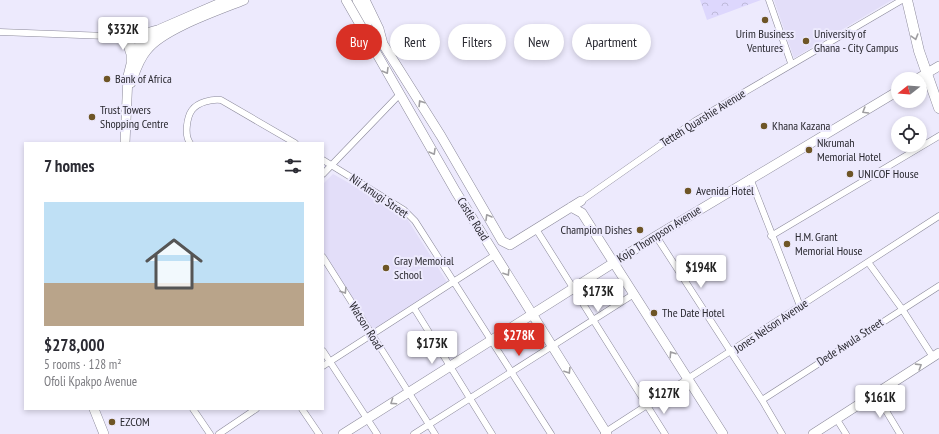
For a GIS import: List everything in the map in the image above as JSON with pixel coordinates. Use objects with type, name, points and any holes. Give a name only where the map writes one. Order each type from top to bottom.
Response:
[{"type":"main road","points":[[125,142],[128,76],[131,64],[129,40],[160,29],[227,0]]},
{"type":"main road","points":[[127,94],[143,49],[166,34],[244,0]]},
{"type":"main road","name":"Castle Road","points":[[346,0],[374,52],[400,94],[456,192],[605,433]]},
{"type":"main road","points":[[357,0],[384,44]]},
{"type":"main road","name":"Castle Road","points":[[365,0],[379,29],[384,44],[437,130],[502,241],[510,245]]},
{"type":"main road","points":[[907,0],[912,26],[926,72]]},
{"type":"main road","points":[[131,64],[160,29]]},
{"type":"main road","points":[[927,72],[939,66]]},
{"type":"main road","points":[[927,76],[939,108]]},
{"type":"main road","name":"Kojo Thompson Avenue","points":[[343,434],[408,392],[492,341],[613,262],[891,94]]},
{"type":"main road","points":[[456,192],[469,185]]},
{"type":"main road","points":[[581,201],[582,213],[723,434]]},
{"type":"main road","name":"Tetteh Quarshie Avenue","points":[[510,245],[581,201]]},
{"type":"main road","points":[[571,207],[582,213]]},
{"type":"main road","points":[[813,434],[936,355]]},
{"type":"main road","points":[[94,410],[104,434]]},
{"type":"street","points":[[769,0],[791,63]]},
{"type":"street","name":"Tetteh Quarshie Avenue","points":[[581,201],[695,121],[791,63],[902,0]]},
{"type":"street","points":[[0,32],[106,36],[129,40],[143,49]]},
{"type":"street","points":[[324,173],[400,94]]},
{"type":"street","points":[[189,142],[187,140],[187,126],[192,110],[199,105],[216,99],[221,100],[293,142]]},
{"type":"street","points":[[772,236],[939,136]]},
{"type":"street","name":"Nii Amugi Street","points":[[324,161],[404,210],[415,221],[551,434]]},
{"type":"street","points":[[750,178],[800,306]]},
{"type":"street","name":"Jones Nelson Avenue","points":[[605,433],[688,378],[732,352],[939,216]]},
{"type":"street","points":[[536,229],[592,321],[665,434]]},
{"type":"street","points":[[656,236],[732,352],[782,434]]},
{"type":"street","points":[[324,365],[495,255]]},
{"type":"street","name":"Watson Road","points":[[324,260],[435,434]]},
{"type":"street","points":[[868,262],[936,355]]},
{"type":"street","name":"Dede Awula Street","points":[[762,400],[939,286]]},
{"type":"street","points":[[414,434],[634,294]]},
{"type":"street","points":[[414,308],[492,434]]},
{"type":"street","points":[[324,353],[377,434]]},
{"type":"street","points":[[876,394],[900,434]]},
{"type":"street","points":[[194,410],[210,434]]},
{"type":"street","points":[[219,434],[255,410]]},
{"type":"street","points":[[303,410],[320,434]]},
{"type":"street","points":[[836,418],[846,434]]},
{"type":"shaded area","name":"University of Ghana - City Campus","points":[[774,0],[892,0],[794,58]]},
{"type":"shaded area","name":"Gray Memorial School","points":[[333,174],[404,214],[449,285],[372,332],[324,253],[324,183]]},
{"type":"green space","points":[[700,0],[761,0],[707,20]]},
{"type":"place","name":"Urim Business Ventures","points":[[765,20]]},
{"type":"place","name":"University of Ghana - City Campus","points":[[806,41]]},
{"type":"place","name":"Bank of Africa","points":[[107,79]]},
{"type":"place","name":"Trust Towers Shopping Centre","points":[[92,117]]},
{"type":"place","name":"Khana Kazana","points":[[764,126]]},
{"type":"place","name":"Nkrumah Memorial Hotel","points":[[809,150]]},
{"type":"place","name":"UNICOF House","points":[[850,174]]},
{"type":"place","name":"Avenida Hotel","points":[[688,191]]},
{"type":"place","name":"Champion Dishes","points":[[640,230]]},
{"type":"place","name":"H.M. Grant Memorial House","points":[[787,244]]},
{"type":"place","name":"Gray Memorial School","points":[[386,268]]},
{"type":"place","name":"The Date Hotel","points":[[654,313]]},
{"type":"place","name":"EZCOM","points":[[112,422]]}]
